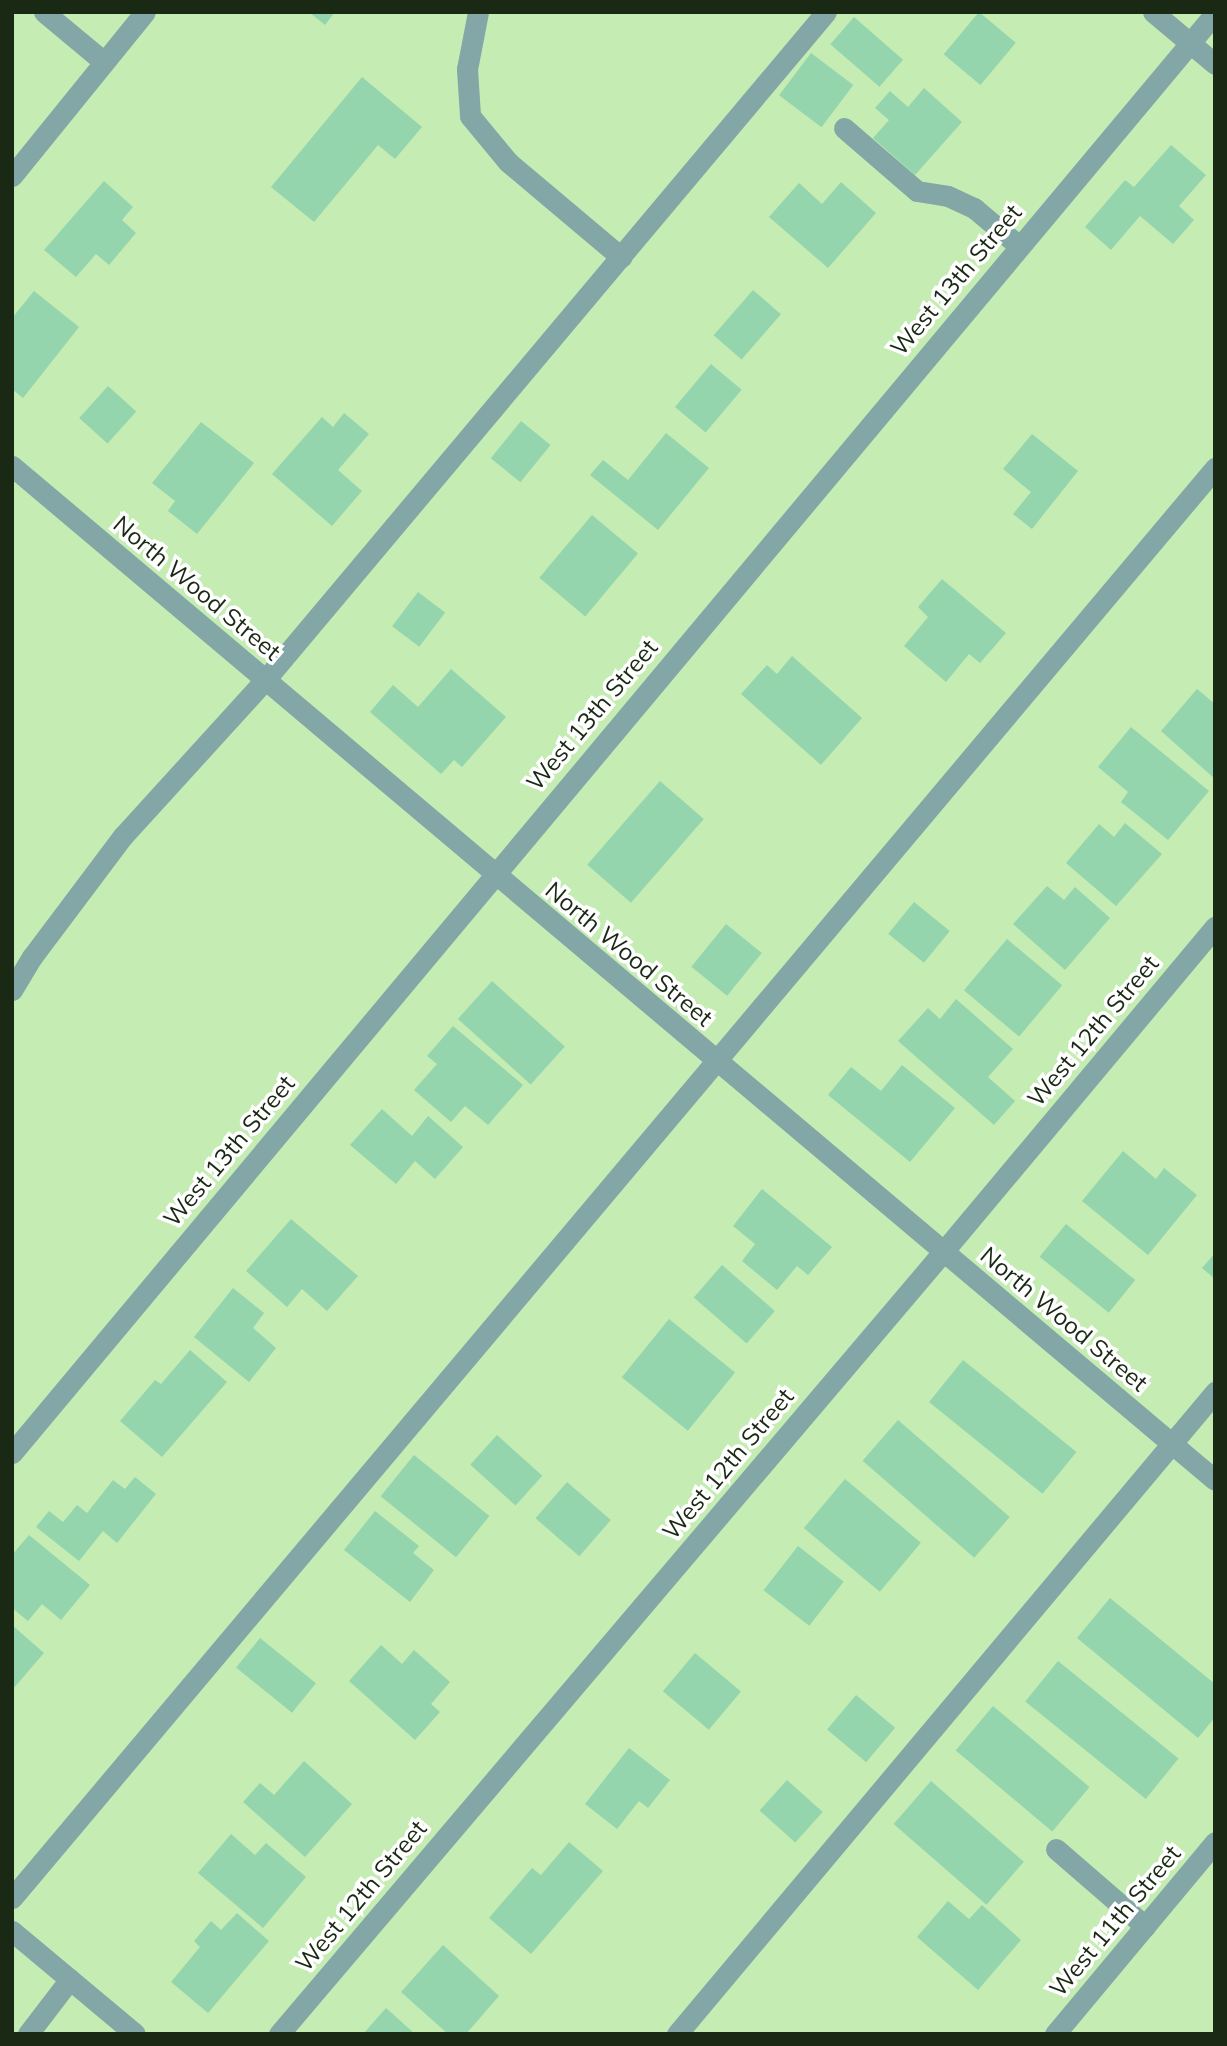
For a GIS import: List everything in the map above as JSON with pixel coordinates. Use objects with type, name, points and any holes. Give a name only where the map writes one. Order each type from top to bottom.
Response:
[{"type":"street","points":[[44,12],[104,62]]},
{"type":"street","points":[[12,176],[145,12]]},
{"type":"street","points":[[478,12],[467,69],[470,116],[508,162],[621,257]]},
{"type":"street","points":[[12,990],[32,957],[122,836],[265,680],[826,12]]},
{"type":"street","points":[[1153,12],[1215,64]]},
{"type":"street","name":"West 13th Street","points":[[12,1453],[1215,13]]},
{"type":"street","points":[[844,128],[918,191],[948,196],[974,208],[1018,246]]},
{"type":"street","name":"North Wood Street","points":[[12,466],[1215,1480]]},
{"type":"street","points":[[12,1898],[1215,468]]},
{"type":"street","name":"West 12th Street","points":[[279,2034],[943,1252],[1215,927]]},
{"type":"street","points":[[677,2034],[1215,1392]]},
{"type":"street","name":"West 11th Street","points":[[1055,2034],[1215,1842]]},
{"type":"street","points":[[1056,1849],[1145,1926]]},
{"type":"street","points":[[15,1937],[135,2034]]},
{"type":"street","points":[[28,2034],[70,1979]]},
{"type":"building","points":[[309,12],[335,12],[325,25]]},
{"type":"building","points":[[979,12],[1016,43],[980,85],[944,54]]},
{"type":"building","points":[[854,17],[903,60],[879,87],[830,44]]},
{"type":"building","points":[[811,53],[853,85],[821,127],[779,95]]},
{"type":"building","points":[[362,77],[422,127],[395,159],[378,145],[314,222],[271,187]]},
{"type":"building","points":[[924,88],[962,122],[915,175],[873,138],[889,120],[875,108],[890,91],[908,107]]},
{"type":"building","points":[[1171,145],[1206,175],[1179,206],[1194,220],[1173,244],[1140,216],[1111,250],[1085,227],[1125,180],[1134,187]]},
{"type":"building","points":[[104,181],[133,207],[122,220],[136,233],[109,265],[96,254],[76,277],[44,250]]},
{"type":"building","points":[[841,182],[876,213],[828,268],[769,217],[799,183],[822,204]]},
{"type":"building","points":[[753,290],[781,314],[742,360],[714,335]]},
{"type":"building","points":[[34,291],[79,327],[23,398],[12,389],[12,318]]},
{"type":"building","points":[[711,364],[742,390],[706,433],[675,407]]},
{"type":"building","points":[[108,386],[136,411],[107,443],[79,418]]},
{"type":"building","points":[[344,413],[369,434],[338,470],[362,491],[332,526],[272,474],[322,417],[333,427]]},
{"type":"building","points":[[521,421],[551,445],[520,482],[491,458]]},
{"type":"building","points":[[201,422],[254,463],[197,534],[168,511],[175,501],[152,483]]},
{"type":"building","points":[[666,433],[709,468],[658,530],[590,475],[603,460],[628,480]]},
{"type":"building","points":[[1032,434],[1078,471],[1032,529],[1013,514],[1031,492],[1003,469]]},
{"type":"building","points":[[592,515],[638,554],[585,616],[539,578]]},
{"type":"building","points":[[942,579],[1006,633],[980,663],[969,654],[946,682],[904,646],[928,617],[918,607]]},
{"type":"building","points":[[418,592],[445,612],[419,647],[392,626]]},
{"type":"building","points":[[792,656],[862,718],[821,765],[741,694],[767,665],[777,674]]},
{"type":"building","points":[[451,669],[506,717],[462,767],[454,760],[441,774],[370,712],[393,685],[418,707]]},
{"type":"building","points":[[1197,689],[1215,704],[1215,779],[1161,731]]},
{"type":"building","points":[[1131,727],[1209,791],[1168,840],[1121,802],[1128,792],[1098,767]]},
{"type":"building","points":[[660,781],[704,819],[631,903],[587,865]]},
{"type":"building","points":[[1125,823],[1162,854],[1116,906],[1066,863],[1099,824],[1114,837]]},
{"type":"building","points":[[1047,886],[1064,900],[1075,887],[1110,918],[1065,970],[1013,924]]},
{"type":"building","points":[[914,902],[950,931],[924,963],[888,934]]},
{"type":"building","points":[[726,924],[762,953],[727,996],[691,967]]},
{"type":"building","points":[[1007,939],[1062,985],[1019,1037],[964,990]]},
{"type":"building","points":[[492,981],[565,1047],[531,1084],[458,1019]]},
{"type":"building","points":[[956,999],[1013,1049],[988,1077],[1015,1101],[994,1125],[898,1041],[928,1008],[940,1019]]},
{"type":"building","points":[[453,1026],[523,1085],[488,1125],[465,1106],[451,1122],[414,1090],[437,1064],[427,1056]]},
{"type":"building","points":[[902,1065],[955,1108],[910,1162],[828,1095],[851,1067],[881,1091]]},
{"type":"building","points":[[382,1109],[412,1136],[428,1116],[463,1147],[435,1179],[415,1161],[396,1184],[350,1145]]},
{"type":"building","points":[[1123,1151],[1156,1179],[1164,1168],[1197,1195],[1148,1255],[1082,1201]]},
{"type":"building","points":[[762,1189],[832,1247],[808,1275],[797,1266],[777,1290],[742,1261],[755,1244],[733,1226]]},
{"type":"building","points":[[291,1219],[358,1276],[327,1311],[302,1289],[287,1307],[246,1271]]},
{"type":"building","points":[[1066,1224],[1135,1280],[1109,1313],[1040,1257]]},
{"type":"building","points":[[1215,1253],[1215,1279],[1202,1268]]},
{"type":"building","points":[[722,1265],[775,1311],[747,1343],[694,1297]]},
{"type":"building","points":[[233,1288],[264,1313],[253,1328],[276,1348],[249,1382],[194,1337]]},
{"type":"building","points":[[669,1319],[735,1372],[688,1431],[622,1377]]},
{"type":"building","points":[[190,1350],[227,1382],[162,1457],[120,1421],[155,1380],[161,1384]]},
{"type":"building","points":[[963,1360],[1076,1452],[1042,1494],[929,1402]]},
{"type":"building","points":[[898,1420],[1010,1517],[974,1558],[863,1461]]},
{"type":"building","points":[[497,1435],[542,1476],[516,1506],[470,1465]]},
{"type":"building","points":[[414,1455],[489,1516],[456,1557],[381,1496]]},
{"type":"building","points":[[135,1477],[156,1494],[117,1543],[103,1531],[79,1561],[36,1527],[49,1511],[63,1522],[77,1505],[87,1513],[113,1480],[125,1489]]},
{"type":"building","points":[[845,1479],[921,1543],[880,1592],[804,1528]]},
{"type":"building","points":[[567,1482],[611,1520],[579,1556],[536,1518]]},
{"type":"building","points":[[375,1511],[419,1546],[413,1553],[434,1570],[410,1602],[344,1550]]},
{"type":"building","points":[[29,1535],[90,1585],[61,1620],[42,1604],[28,1621],[12,1608],[12,1555]]},
{"type":"building","points":[[798,1546],[844,1582],[809,1626],[764,1590]]},
{"type":"building","points":[[1110,1598],[1215,1684],[1215,1717],[1198,1738],[1077,1638]]},
{"type":"building","points":[[12,1625],[44,1653],[12,1690]]},
{"type":"building","points":[[260,1638],[316,1683],[292,1713],[236,1668]]},
{"type":"building","points":[[381,1645],[402,1664],[414,1650],[450,1682],[431,1704],[440,1712],[415,1740],[349,1681]]},
{"type":"building","points":[[695,1653],[741,1692],[709,1730],[663,1691]]},
{"type":"building","points":[[1058,1661],[1178,1759],[1146,1799],[1025,1701]]},
{"type":"building","points":[[856,1695],[895,1728],[866,1762],[827,1729]]},
{"type":"building","points":[[993,1706],[1090,1787],[1052,1831],[956,1750]]},
{"type":"building","points":[[629,1748],[670,1780],[648,1808],[639,1801],[617,1829],[585,1804]]},
{"type":"building","points":[[304,1761],[352,1804],[305,1857],[243,1802],[260,1783],[274,1795]]},
{"type":"building","points":[[787,1780],[823,1812],[795,1843],[760,1810]]},
{"type":"building","points":[[931,1781],[1024,1862],[986,1905],[894,1824]]},
{"type":"building","points":[[231,1834],[255,1855],[266,1843],[306,1877],[263,1928],[198,1873]]},
{"type":"building","points":[[569,1842],[603,1871],[531,1954],[489,1918],[532,1868],[541,1875]]},
{"type":"building","points":[[948,1901],[969,1919],[982,1905],[1021,1940],[978,1990],[917,1937]]},
{"type":"building","points":[[237,1913],[269,1941],[208,2013],[171,1982],[200,1947],[194,1941],[211,1921],[221,1930]]},
{"type":"building","points":[[443,1945],[499,1996],[466,2034],[448,2034],[401,1992]]},
{"type":"building","points":[[386,2008],[415,2034],[363,2034]]}]
